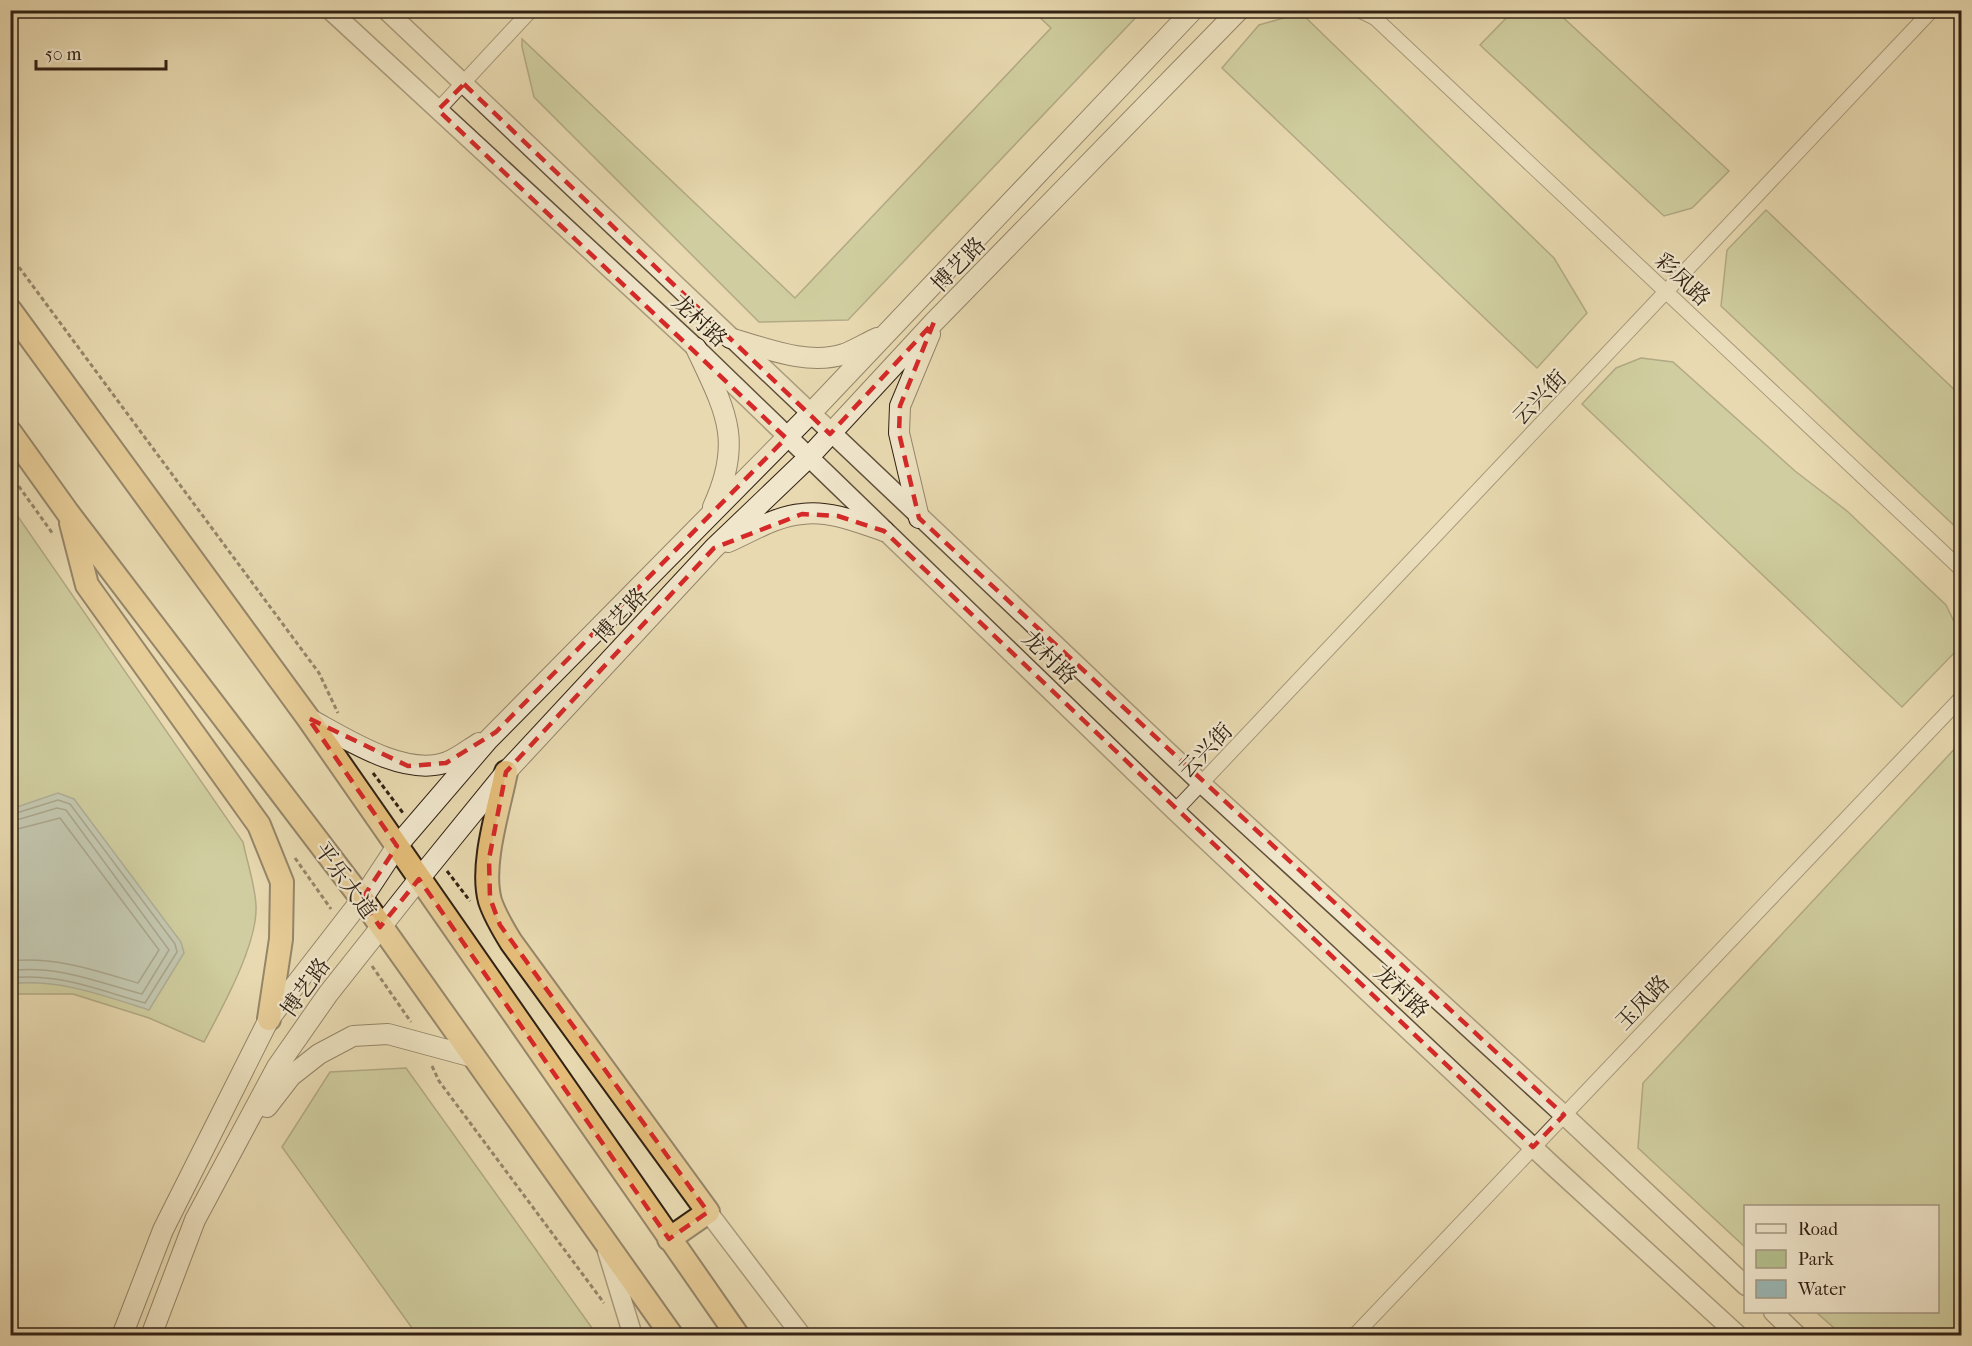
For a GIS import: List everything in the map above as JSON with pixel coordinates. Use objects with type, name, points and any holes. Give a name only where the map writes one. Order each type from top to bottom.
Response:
[{"type":"highway","points":[[10,310],[308,718],[738,1335]]},
{"type":"highway","name":"平乐大道","points":[[10,432],[68,513],[362,898],[380,927],[672,1335]]},
{"type":"highway","points":[[68,513],[87,585],[259,825],[282,882],[281,939],[269,1019]]},
{"type":"highway","points":[[506,772],[489,859],[489,898],[500,925],[708,1212],[669,1239]]},
{"type":"main road","name":"博艺路","points":[[122,1335],[163,1230],[269,1019],[362,898],[397,846],[496,732],[810,414],[1193,10]]},
{"type":"main road","name":"博艺路","points":[[151,1335],[195,1220],[278,1066],[361,951],[506,772],[714,548],[808,458],[934,322],[1239,10]]},
{"type":"main road","points":[[919,518],[899,434],[900,406],[934,322]]},
{"type":"main road","points":[[730,338],[779,352],[814,358],[843,355],[888,333]]},
{"type":"main road","points":[[696,348],[722,403],[729,427],[729,456],[724,482],[705,522]]},
{"type":"main road","points":[[714,548],[771,523],[802,514],[838,516],[884,531]]},
{"type":"main road","points":[[308,718],[352,742],[408,766],[446,763],[496,732]]},
{"type":"main road","points":[[229,1156],[291,1076],[319,1054],[353,1036],[388,1034],[424,1046],[473,1057]]},
{"type":"street","name":"龙村路","points":[[330,10],[696,348],[786,438],[1176,811],[1533,1147],[1739,1335]]},
{"type":"street","name":"龙村路","points":[[386,10],[830,434],[1202,784],[1564,1115],[1744,1284]]},
{"type":"street","points":[[438,110],[531,10]]},
{"type":"street","name":"彩凤路","points":[[1359,10],[1373,14],[1962,570]]},
{"type":"street","name":"云兴街","points":[[1176,811],[1932,10]]},
{"type":"street","name":"玉凤路","points":[[1354,1335],[1962,696]]},
{"type":"street","points":[[708,1212],[802,1335]]},
{"type":"street","points":[[602,1235],[633,1335]]},
{"type":"street","points":[[1775,1313],[1798,1335]]},
{"type":"path","points":[[10,255],[319,674],[352,742],[414,828]]},
{"type":"path","points":[[10,474],[58,541]]},
{"type":"path","points":[[294,856],[341,923]]},
{"type":"path","points":[[438,858],[465,897],[473,904]]},
{"type":"path","points":[[361,951],[414,1025],[439,1081],[607,1307]]},
{"type":"highlighted area","points":[[464,84],[830,434],[934,322],[900,406],[899,433],[919,518],[1564,1115],[1533,1147],[884,531],[838,516],[802,514],[714,548],[506,772],[489,859],[490,898],[500,925],[708,1212],[669,1239],[419,879],[380,927],[362,899],[397,846],[308,718],[408,766],[446,763],[496,732],[786,438],[438,110]]},
{"type":"green space","points":[[1033,11],[1142,11],[848,320],[759,322],[534,97],[522,47],[522,39],[795,298],[1051,28]]},
{"type":"green space","points":[[1513,11],[1556,11],[1729,171],[1692,208],[1664,216],[1480,45]]},
{"type":"green space","points":[[1301,13],[1554,258],[1587,313],[1537,368],[1222,68],[1259,25]]},
{"type":"green space","points":[[1766,210],[1961,396],[1961,532],[1721,306],[1727,250]]},
{"type":"green space","points":[[1641,358],[1673,362],[1795,471],[1847,511],[1946,605],[1958,630],[1955,652],[1902,707],[1582,404],[1616,368]]},
{"type":"green space","points":[[10,505],[243,842],[253,882],[256,905],[255,921],[245,957],[204,1042],[149,1018],[73,994],[11,994]]},
{"type":"green space","points":[[1961,742],[1961,1335],[1842,1335],[1817,1313],[1939,1313],[1939,1205],[1744,1205],[1744,1246],[1638,1148],[1643,1083]]},
{"type":"green space","points":[[406,1068],[597,1335],[417,1335],[282,1147],[330,1072]]},
{"type":"water","points":[[58,793],[74,799],[181,942],[184,953],[149,1010],[63,986],[11,984],[11,809]]}]
